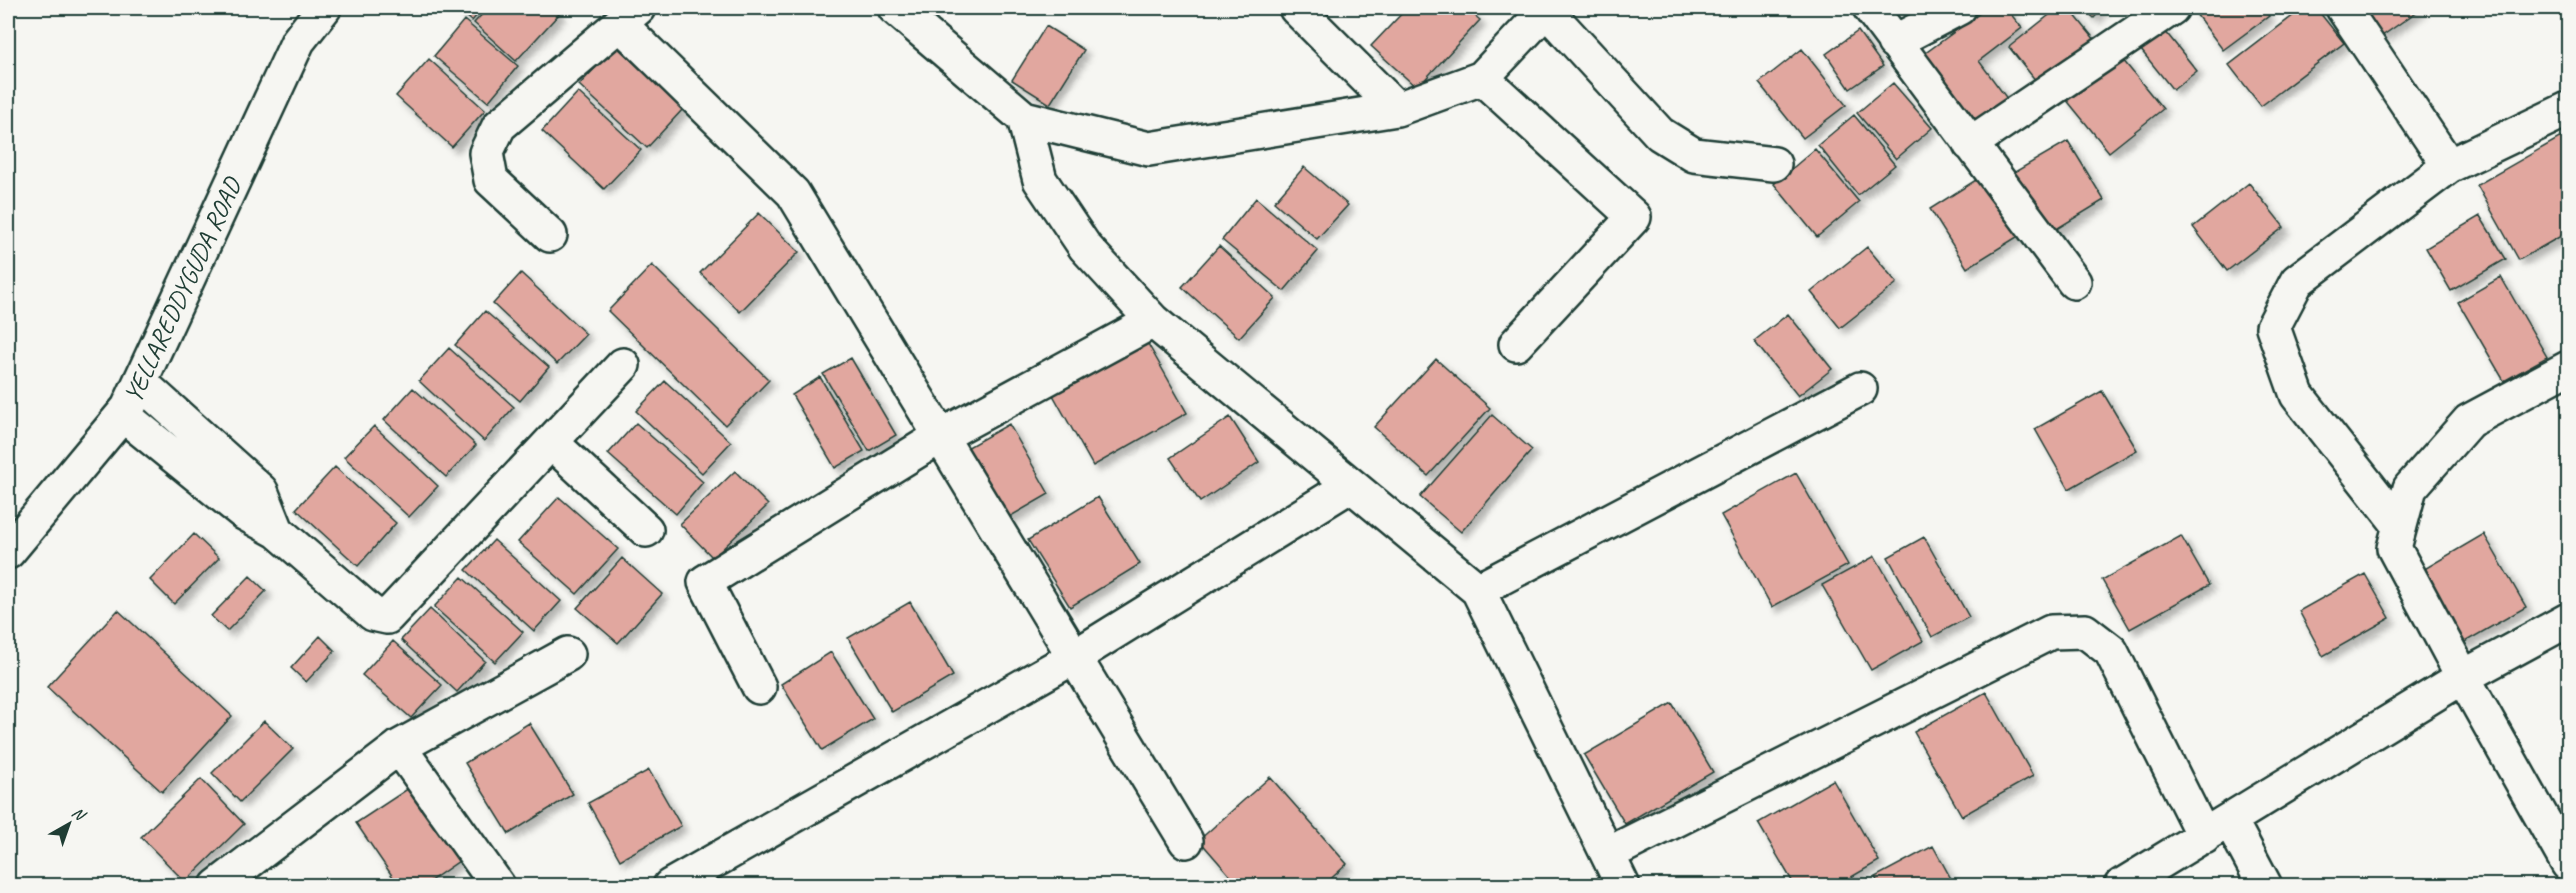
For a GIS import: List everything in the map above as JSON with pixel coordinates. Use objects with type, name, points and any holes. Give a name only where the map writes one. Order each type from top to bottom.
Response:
[{"type":"street","name":"YELLAREDDYGUDA ROAD","points":[[8,552],[123,415],[298,41],[324,8]]},
{"type":"street","points":[[895,8],[1024,118],[1149,149],[1397,109],[1482,78],[1547,9],[1660,134],[1694,155],[1774,164]]},
{"type":"street","points":[[1296,8],[1397,109]]},
{"type":"street","points":[[1870,8],[2074,282]]},
{"type":"street","points":[[1894,42],[1959,8]]},
{"type":"street","points":[[1971,144],[2172,8]]},
{"type":"street","points":[[2343,8],[2448,166]]},
{"type":"street","points":[[550,235],[491,180],[486,153],[500,126],[629,16],[793,193],[1186,841]]},
{"type":"street","points":[[1482,78],[1634,217],[1516,344]]},
{"type":"street","points":[[2400,526],[2297,395],[2272,327],[2297,281],[2448,166],[2568,108]]},
{"type":"street","points":[[1024,118],[1040,180],[1085,247],[1153,321],[1478,590],[1623,885]]},
{"type":"street","points":[[759,687],[705,582],[941,436],[1153,321]]},
{"type":"street","points":[[123,415],[244,513],[277,531],[373,614],[387,617],[623,365]]},
{"type":"street","points":[[2568,368],[2469,422],[2410,488],[2394,548],[2568,864]]},
{"type":"street","points":[[140,382],[261,491],[277,531]]},
{"type":"street","points":[[1478,590],[1860,389]]},
{"type":"street","points":[[551,442],[646,530]]},
{"type":"street","points":[[670,885],[1074,657],[1351,485]]},
{"type":"street","points":[[2121,885],[2463,677],[2568,620]]},
{"type":"street","points":[[1608,854],[2051,632],[2085,631],[2111,651],[2217,828],[2265,885]]},
{"type":"street","points":[[217,885],[399,747],[568,654]]},
{"type":"street","points":[[399,747],[498,885]]},
{"type":"building","points":[[457,8],[483,8],[472,21]]},
{"type":"building","points":[[488,8],[554,8],[560,13],[516,61],[474,23]]},
{"type":"building","points":[[1407,8],[1466,8],[1480,20],[1417,88],[1371,46]]},
{"type":"building","points":[[1987,8],[2006,8],[2022,28],[1979,61],[2014,108],[1974,137],[1916,60]]},
{"type":"building","points":[[2058,8],[2069,8],[2100,46],[2044,91],[2009,47]]},
{"type":"building","points":[[2083,8],[2103,8],[2094,18]]},
{"type":"building","points":[[2197,8],[2263,8],[2269,16],[2223,50],[2193,10]]},
{"type":"building","points":[[2303,8],[2316,8],[2344,43],[2261,106],[2229,65]]},
{"type":"building","points":[[2361,8],[2422,8],[2382,36]]},
{"type":"building","points":[[464,20],[518,66],[488,102],[434,56]]},
{"type":"building","points":[[1046,26],[1084,50],[1050,104],[1012,80]]},
{"type":"building","points":[[2161,26],[2197,71],[2173,90],[2137,45]]},
{"type":"building","points":[[1858,31],[1883,66],[1850,89],[1826,54]]},
{"type":"building","points":[[616,46],[683,109],[647,148],[579,85]]},
{"type":"building","points":[[1802,49],[1846,105],[1803,138],[1759,83]]},
{"type":"building","points":[[2118,54],[2163,109],[2109,152],[2065,98]]},
{"type":"building","points":[[429,59],[485,110],[452,147],[396,96]]},
{"type":"building","points":[[1893,83],[1932,128],[1896,159],[1857,113]]},
{"type":"building","points":[[578,92],[641,150],[604,189],[542,131]]},
{"type":"building","points":[[1854,115],[1895,165],[1858,195],[1818,145]]},
{"type":"building","points":[[2561,137],[2568,150],[2568,232],[2519,260],[2477,185]]},
{"type":"building","points":[[2068,141],[2104,200],[2045,236],[2008,176]]},
{"type":"building","points":[[1815,149],[1859,202],[1817,237],[1774,184]]},
{"type":"building","points":[[1304,167],[1348,205],[1317,239],[1274,202]]},
{"type":"building","points":[[1987,173],[2025,232],[1967,268],[1930,209]]},
{"type":"building","points":[[2249,183],[2284,227],[2227,271],[2193,227]]},
{"type":"building","points":[[1256,198],[1318,251],[1284,291],[1222,240]]},
{"type":"building","points":[[759,213],[799,252],[740,312],[700,273]]},
{"type":"building","points":[[2480,216],[2506,259],[2451,291],[2426,248]]},
{"type":"building","points":[[1219,246],[1275,298],[1239,338],[1182,287]]},
{"type":"building","points":[[1867,247],[1897,283],[1840,328],[1811,292]]},
{"type":"building","points":[[652,265],[769,380],[725,425],[608,311]]},
{"type":"building","points":[[521,273],[586,334],[557,364],[493,304]]},
{"type":"building","points":[[2501,277],[2547,357],[2504,381],[2458,302]]},
{"type":"building","points":[[485,311],[549,367],[520,401],[455,345]]},
{"type":"building","points":[[1788,314],[1832,369],[1798,396],[1754,341]]},
{"type":"building","points":[[1147,342],[1187,413],[1093,466],[1053,395]]},
{"type":"building","points":[[449,348],[514,407],[484,441],[419,381]]},
{"type":"building","points":[[851,358],[896,435],[869,451],[823,374]]},
{"type":"building","points":[[1436,359],[1490,408],[1428,476],[1374,427]]},
{"type":"building","points":[[820,377],[864,451],[835,468],[792,395]]},
{"type":"building","points":[[665,381],[731,442],[702,473],[636,411]]},
{"type":"building","points":[[413,388],[476,445],[446,477],[384,420]]},
{"type":"building","points":[[2102,391],[2137,450],[2069,489],[2035,429]]},
{"type":"building","points":[[1492,415],[1532,450],[1461,532],[1420,497]]},
{"type":"building","points":[[1230,417],[1259,462],[1200,502],[1170,458]]},
{"type":"building","points":[[636,423],[703,482],[676,514],[608,454]]},
{"type":"building","points":[[1009,424],[1049,494],[1004,520],[963,450]]},
{"type":"building","points":[[374,426],[438,486],[409,517],[344,457]]},
{"type":"building","points":[[335,467],[396,523],[358,566],[296,509]]},
{"type":"building","points":[[735,471],[768,505],[713,558],[680,524]]},
{"type":"building","points":[[1796,473],[1848,565],[1772,607],[1721,515]]},
{"type":"building","points":[[559,497],[618,549],[577,594],[518,542]]},
{"type":"building","points":[[1098,497],[1140,564],[1070,607],[1028,540]]},
{"type":"building","points":[[194,534],[219,558],[174,604],[150,580]]},
{"type":"building","points":[[2484,534],[2526,607],[2463,643],[2421,571]]},
{"type":"building","points":[[2181,536],[2209,585],[2130,629],[2102,580]]},
{"type":"building","points":[[1924,537],[1969,617],[1932,637],[1888,557]]},
{"type":"building","points":[[494,540],[561,601],[534,631],[466,570]]},
{"type":"building","points":[[1875,556],[1923,641],[1871,670],[1822,585]]},
{"type":"building","points":[[622,558],[662,594],[618,643],[577,608]]},
{"type":"building","points":[[2365,574],[2390,618],[2323,656],[2299,611]]},
{"type":"building","points":[[250,576],[266,591],[227,631],[211,616]]},
{"type":"building","points":[[462,577],[523,632],[495,662],[434,607]]},
{"type":"building","points":[[910,602],[953,676],[892,712],[848,638]]},
{"type":"building","points":[[430,609],[485,661],[457,692],[401,640]]},
{"type":"building","points":[[118,610],[232,716],[162,792],[47,687]]},
{"type":"building","points":[[320,636],[335,651],[306,682],[291,668]]},
{"type":"building","points":[[393,641],[442,685],[411,718],[362,675]]},
{"type":"building","points":[[831,652],[873,719],[822,750],[781,684]]},
{"type":"building","points":[[1986,692],[2033,776],[1962,816],[1914,732]]},
{"type":"building","points":[[1672,703],[1713,772],[1625,824],[1584,755]]},
{"type":"building","points":[[264,721],[293,749],[240,802],[212,773]]},
{"type":"building","points":[[529,723],[573,794],[509,834],[465,763]]},
{"type":"building","points":[[649,770],[681,826],[620,860],[588,803]]},
{"type":"building","points":[[1270,777],[1347,864],[1323,886],[1239,886],[1199,840]]},
{"type":"building","points":[[201,779],[244,824],[185,882],[141,837]]},
{"type":"building","points":[[1833,780],[1879,861],[1836,886],[1795,886],[1758,823]]},
{"type":"building","points":[[409,788],[459,861],[423,886],[399,886],[356,823]]},
{"type":"building","points":[[1933,846],[1955,886],[1880,886],[1875,877]]}]
